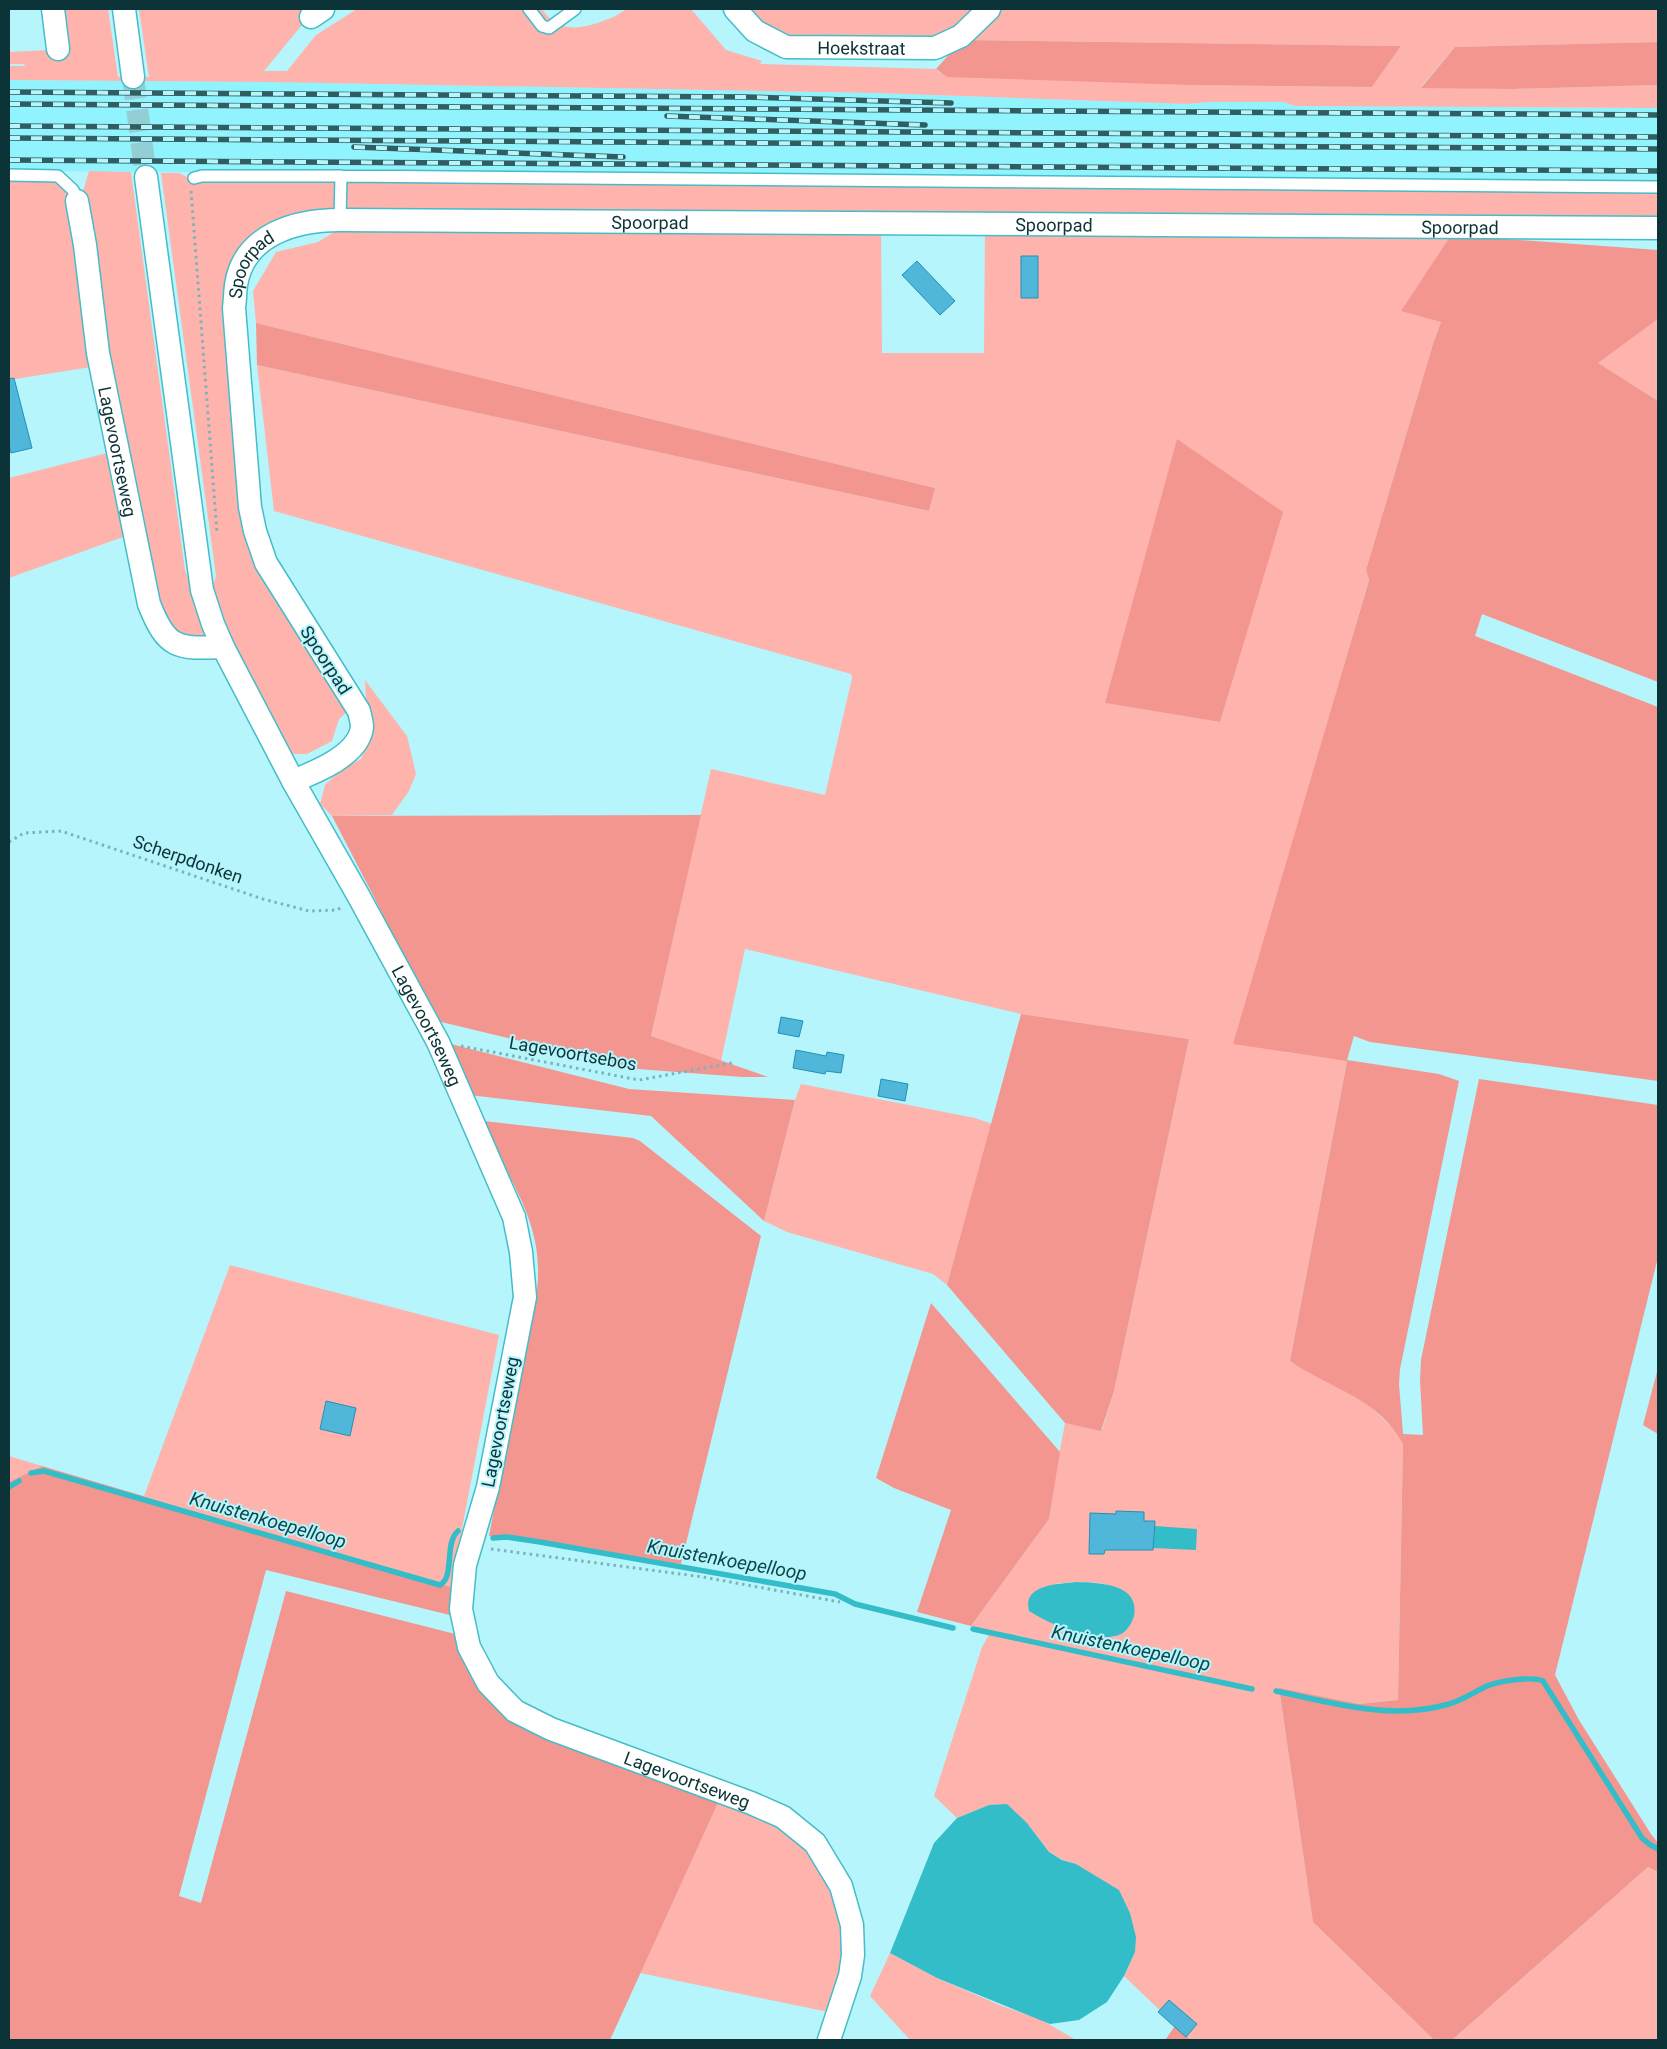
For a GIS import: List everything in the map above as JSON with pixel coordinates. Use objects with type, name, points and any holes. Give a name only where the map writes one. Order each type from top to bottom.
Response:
[{"type":"street","points":[[53,9],[58,50]]},
{"type":"street","points":[[124,9],[133,77]]},
{"type":"street","name":"Hoekstraat","points":[[735,9],[755,31],[786,47],[935,48],[961,36],[989,9]]},
{"type":"street","name":"Lagevoortseweg","points":[[146,177],[202,590],[213,624],[223,648],[293,781],[438,1042],[514,1217],[521,1252],[524,1297],[488,1487],[465,1565],[461,1609],[469,1647],[488,1683],[515,1711],[551,1729],[751,1803],[783,1817],[815,1843],[841,1886],[852,1925],[853,1955],[850,1976],[829,2040]]},
{"type":"street","name":"Lagevoortseweg","points":[[77,201],[85,245],[98,353],[149,604],[157,625],[163,634],[178,646],[189,649],[223,648]]},
{"type":"street","name":"Spoorpad","points":[[293,781],[322,769],[351,749],[359,738],[362,726],[359,711],[266,563],[255,532],[250,506],[235,318],[236,283],[246,260],[263,239],[291,225],[315,220],[340,220],[1658,228]]},
{"type":"lane","points":[[529,9],[542,26],[549,28],[575,9]]},
{"type":"lane","points":[[9,175],[58,176],[73,190],[77,201]]},
{"type":"lane","points":[[194,178],[202,176],[341,176],[1658,187]]},
{"type":"lane","points":[[340,220],[341,176]]},
{"type":"path","points":[[191,191],[217,531],[215,547],[208,552],[198,553]]},
{"type":"path","name":"Scherpdonken","points":[[9,842],[24,833],[61,831],[263,898],[309,911],[337,910],[358,896]]},
{"type":"path","name":"Lagevoortsebos","points":[[438,1042],[639,1080],[732,1062]]},
{"type":"path","points":[[470,1546],[702,1577],[840,1602]]},
{"type":"shaded area","points":[[651,8],[691,9],[726,50],[762,61],[760,64],[936,69],[940,73],[1188,85],[1372,87],[1401,46],[962,40],[994,9],[1658,9],[1658,42],[1455,47],[1421,87],[1512,89],[1658,85],[1658,108],[1295,106],[1283,102],[1209,102],[1187,104],[875,93],[266,82],[9,80],[9,66],[25,66],[24,64],[9,64],[9,52],[51,50],[59,9],[108,9],[118,77],[149,77],[139,9],[319,9],[311,14],[264,71],[287,71],[316,35],[357,9],[542,9],[549,18],[557,23],[565,26],[583,27],[602,22],[629,9]]},
{"type":"shaded area","points":[[750,9],[977,9],[948,36],[774,35]]},
{"type":"shaded area","points":[[962,40],[1401,46],[1372,87],[1188,85],[947,77],[936,69]]},
{"type":"shaded area","points":[[1658,42],[1658,85],[1512,89],[1421,88],[1455,47]]},
{"type":"shaded area","points":[[9,80],[266,82],[875,93],[1187,104],[1209,102],[1283,102],[1295,106],[1658,108],[1658,182],[9,171]]},
{"type":"shaded area","points":[[89,171],[131,172],[185,570],[205,633],[201,639],[171,633],[149,573],[81,198]]},
{"type":"shaded area","points":[[161,173],[179,173],[191,179],[1658,191],[1658,221],[315,212],[240,254],[243,507],[349,710],[339,719],[332,741],[307,754],[288,754],[233,657],[212,589],[216,576]]},
{"type":"shaded area","points":[[9,179],[55,180],[68,192],[72,201],[91,367],[9,380]]},
{"type":"shaded area","points":[[340,228],[881,231],[882,353],[984,353],[985,232],[1451,235],[1402,310],[1441,322],[1366,570],[1369,579],[1293,842],[1285,1052],[1347,1060],[1290,1361],[1367,1403],[1396,1431],[1403,1443],[1398,1700],[1359,1704],[1279,1689],[1313,1922],[1434,2040],[1191,2040],[1124,1976],[1135,1952],[1076,1864],[1063,1860],[1049,1852],[1027,1823],[989,1805],[957,1818],[934,1796],[982,1647],[990,1633],[971,1626],[1049,1519],[1065,1423],[1102,1430],[1114,1391],[1189,1039],[1021,1014],[745,949],[721,1061],[651,1036],[711,769],[825,795],[852,678],[851,674],[274,511],[257,365],[929,511],[935,488],[256,323],[253,291],[276,252],[318,242]],"holes":[[[1177,440],[1245,635],[1220,722],[1106,703]],[[1100,1583],[1122,1589],[1053,1584]]]},
{"type":"shaded area","points":[[1451,235],[1658,250],[1658,319],[1598,363],[1658,401],[1658,682],[1482,614],[1475,636],[1658,707],[1658,1081],[1370,1042],[1354,1036],[1347,1060],[1439,1074],[1459,1081],[1400,1369],[1399,1384],[1403,1434],[1423,1435],[1420,1381],[1421,1360],[1479,1079],[1658,1105],[1658,1257],[1555,1675],[1579,1720],[1658,1843],[1658,1872],[1648,1867],[1452,2040],[1434,2040],[1313,1922],[1279,1688],[1359,1704],[1398,1700],[1403,1444],[1393,1428],[1367,1404],[1290,1361],[1347,1061],[1233,1044],[1369,580],[1366,570],[1441,322],[1401,311]]},
{"type":"shaded area","points":[[1658,319],[1658,401],[1597,363]]},
{"type":"shaded area","points":[[256,323],[935,488],[929,511],[257,365]]},
{"type":"shaded area","points":[[1177,439],[1283,512],[1220,722],[1105,703]]},
{"type":"shaded area","points":[[107,453],[123,537],[9,578],[9,478]]},
{"type":"shaded area","points":[[365,680],[407,736],[416,774],[409,791],[392,815],[332,816],[320,804],[325,785],[342,769],[361,759],[368,742]]},
{"type":"shaded area","points":[[701,815],[651,1036],[768,1077],[742,1077],[638,1069],[433,1020],[375,899],[332,816]]},
{"type":"shaded area","points":[[1021,1014],[1189,1039],[1114,1391],[1101,1431],[1065,1423],[947,1285]]},
{"type":"shaded area","points":[[447,1043],[629,1089],[795,1100],[764,1221],[651,1116],[469,1095]]},
{"type":"shaded area","points":[[801,1084],[975,1118],[992,1124],[947,1285],[933,1274],[787,1232],[764,1221],[795,1100]]},
{"type":"shaded area","points":[[484,1121],[633,1138],[640,1141],[761,1236],[681,1564],[489,1536],[537,1290],[538,1271],[537,1254],[530,1222]]},
{"type":"shaded area","points":[[230,1265],[499,1335],[456,1560],[454,1588],[144,1496]]},
{"type":"shaded area","points":[[931,1303],[1060,1452],[1049,1519],[971,1626],[917,1612],[951,1510],[894,1488],[876,1478]]},
{"type":"shaded area","points":[[1658,1368],[1658,1434],[1643,1425]]},
{"type":"shaded area","points":[[9,1456],[42,1466],[9,1482]]},
{"type":"shaded area","points":[[42,1466],[454,1588],[458,1617],[266,1570],[179,1896],[201,1903],[286,1591],[463,1636],[494,1698],[722,1794],[610,2040],[9,2040],[9,1482]]},
{"type":"shaded area","points":[[1155,1526],[1197,1529],[1196,1550],[1153,1548]]},
{"type":"shaded area","points":[[1077,1582],[1106,1584],[1124,1591],[1131,1597],[1134,1605],[1134,1616],[1131,1624],[1125,1631],[1111,1637],[1087,1635],[1048,1622],[1029,1611],[1028,1602],[1036,1590],[1052,1585]]},
{"type":"shaded area","points":[[722,1794],[778,1817],[822,1865],[844,1922],[838,2014],[640,1973]]},
{"type":"shaded area","points":[[1007,1804],[1027,1823],[1049,1852],[1062,1860],[1076,1864],[1119,1890],[1130,1913],[1136,1937],[1135,1952],[1124,1976],[1107,2002],[1079,2020],[1050,2024],[937,1978],[890,1953],[934,1843],[957,1818],[989,1805]]},
{"type":"shaded area","points":[[1648,1867],[1658,1872],[1658,2040],[1452,2040]]},
{"type":"shaded area","points":[[890,1953],[937,1978],[1002,2006],[1040,2019],[1076,2040],[910,2040],[870,1996]]},
{"type":"shaded area","points":[[1175,2026],[1191,2040],[1165,2040]]},
{"type":"building","points":[[1021,256],[1038,256],[1038,298],[1021,298]]},
{"type":"building","points":[[917,261],[955,301],[940,315],[902,275]]},
{"type":"building","points":[[14,378],[32,448],[11,453],[9,445],[9,379]]},
{"type":"building","points":[[781,1017],[803,1021],[799,1037],[778,1033]]},
{"type":"building","points":[[796,1050],[826,1056],[827,1052],[844,1055],[841,1073],[826,1071],[825,1074],[793,1068]]},
{"type":"building","points":[[881,1079],[908,1084],[905,1101],[878,1096]]},
{"type":"building","points":[[326,1401],[356,1408],[350,1436],[320,1429]]},
{"type":"building","points":[[1116,1511],[1144,1512],[1144,1521],[1155,1521],[1153,1550],[1105,1550],[1104,1554],[1089,1554],[1090,1513],[1116,1514]]},
{"type":"building","points":[[1169,2000],[1197,2024],[1186,2037],[1158,2012]]},
{"type":"waterway","name":"Knuistenkoepelloop","points":[[31,1473],[44,1471],[440,1585],[445,1581],[449,1568],[451,1543],[458,1531]]},
{"type":"waterway","name":"Knuistenkoepelloop","points":[[9,1487],[19,1481]]},
{"type":"waterway","name":"Knuistenkoepelloop","points":[[493,1538],[507,1537],[540,1542],[835,1594],[855,1604],[953,1628]]},
{"type":"waterway","name":"Knuistenkoepelloop","points":[[973,1629],[1252,1689]]},
{"type":"waterway","name":"Knuistenkoepelloop","points":[[1276,1691],[1341,1705],[1384,1711],[1406,1711],[1428,1709],[1449,1704],[1499,1682],[1523,1679],[1543,1681],[1642,1838],[1658,1849]]},
{"type":"tunnel","points":[[133,77],[146,177]]},
{"type":"railway","points":[[9,92],[746,97],[951,103]]},
{"type":"railway","points":[[9,104],[1658,115]]},
{"type":"railway","points":[[667,116],[925,125]]},
{"type":"railway","points":[[9,126],[1658,137]]},
{"type":"railway","points":[[9,138],[1658,149]]},
{"type":"railway","points":[[354,147],[623,157]]},
{"type":"railway","points":[[9,160],[1658,171]]}]
